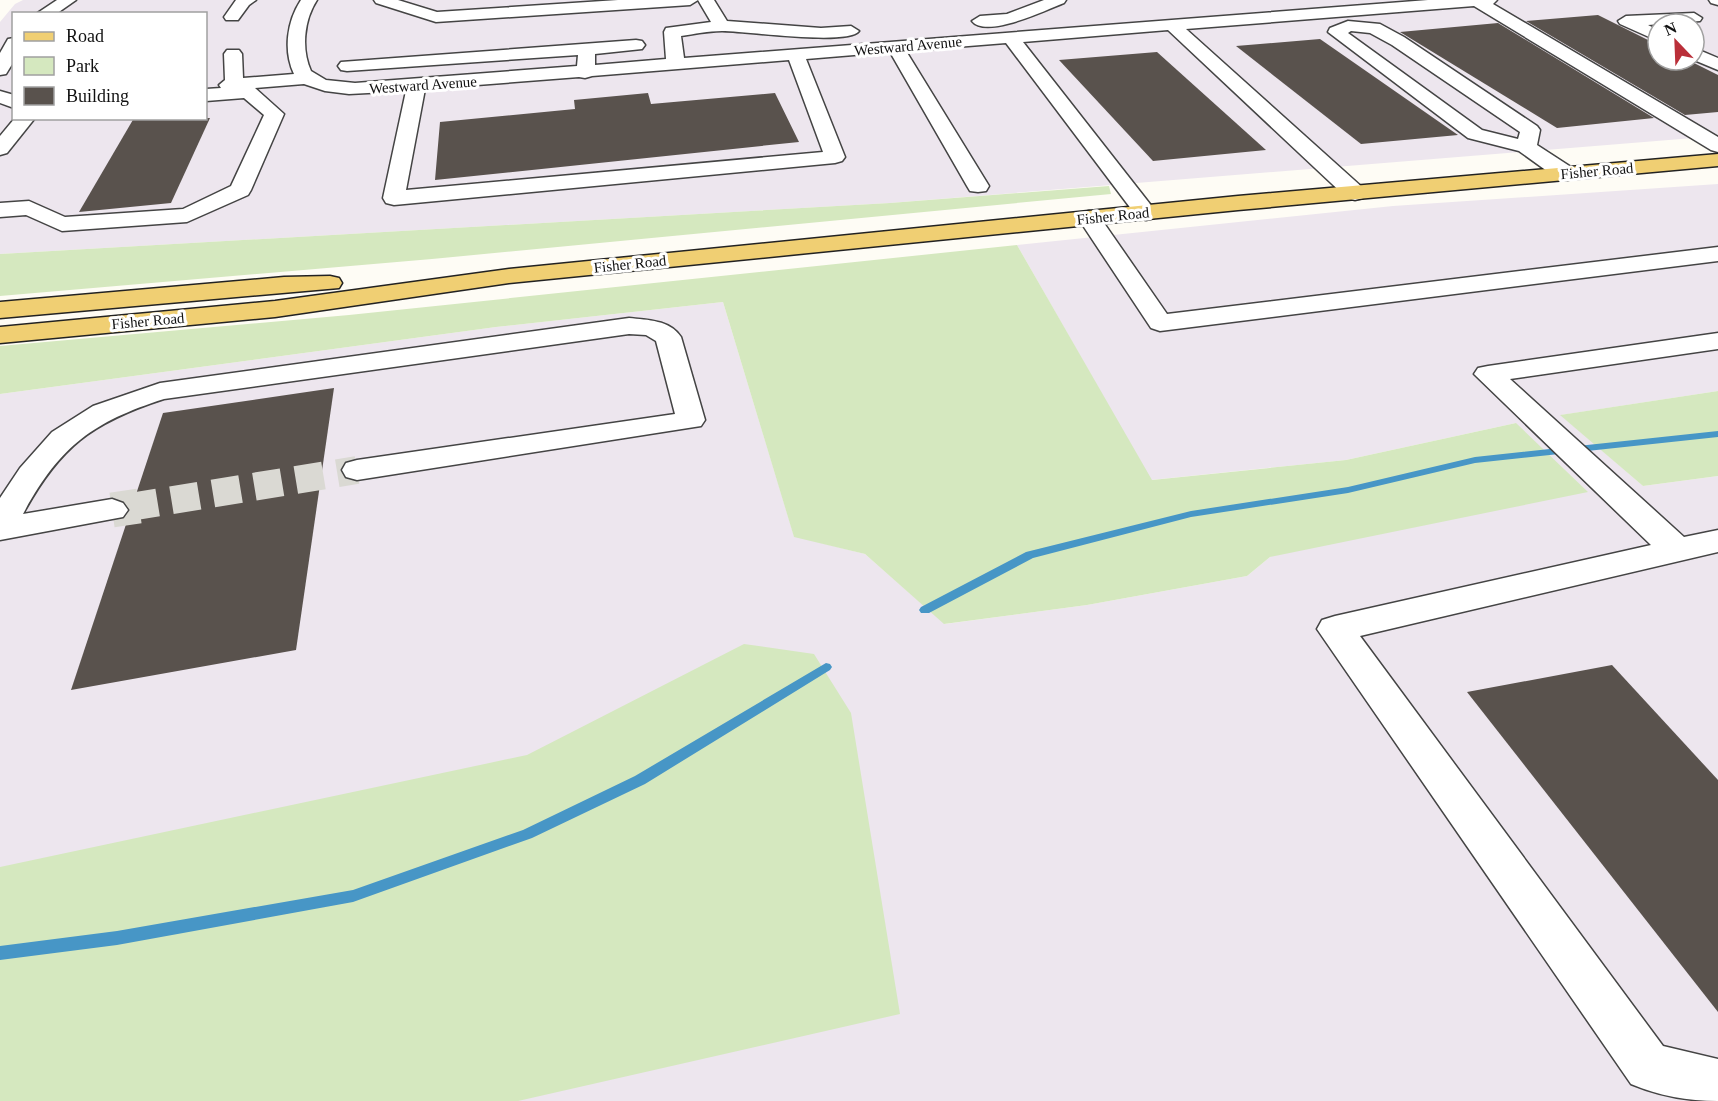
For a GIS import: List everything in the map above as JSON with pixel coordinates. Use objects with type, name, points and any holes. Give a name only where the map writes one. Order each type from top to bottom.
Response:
[{"type":"main road","name":"Fisher Road","points":[[0,335],[275,309],[509,276],[1089,218],[1718,160]]},
{"type":"main road","name":"Fisher Road","points":[[0,310],[284,284],[509,276]]},
{"type":"street","points":[[47,12],[68,0]]},
{"type":"street","points":[[232,17],[243,2],[248,0]]},
{"type":"street","points":[[309,0],[300,14],[296,48],[300,67],[317,82]]},
{"type":"street","points":[[382,0],[436,17],[690,0]]},
{"type":"street","points":[[706,0],[721,26]]},
{"type":"street","points":[[963,22],[1010,19],[1058,0]]},
{"type":"street","points":[[1480,0],[1718,146]]},
{"type":"street","name":"Westward Avenue","points":[[317,82],[355,89],[416,86],[1480,0]]},
{"type":"street","points":[[1651,2],[1678,12]]},
{"type":"street","points":[[1327,13],[1348,26],[1374,28],[1398,41],[1530,130],[1526,147]]},
{"type":"street","points":[[1646,20],[1626,21],[1646,30]]},
{"type":"street","points":[[1706,24],[1710,26]]},
{"type":"street","points":[[1172,25],[1355,193]]},
{"type":"street","points":[[676,65],[672,32],[721,26],[821,33],[868,29]]},
{"type":"street","points":[[1348,26],[1336,32],[1476,134],[1526,147],[1566,174]]},
{"type":"street","points":[[1011,38],[1146,213]]},
{"type":"street","points":[[347,66],[636,45]]},
{"type":"street","points":[[0,70],[12,47]]},
{"type":"street","points":[[896,48],[978,186]]},
{"type":"street","points":[[585,73],[586,49]]},
{"type":"street","points":[[233,54],[234,84]]},
{"type":"street","points":[[416,86],[393,198],[835,157],[796,56]]},
{"type":"street","points":[[207,87],[317,82]]},
{"type":"street","points":[[258,101],[317,82]]},
{"type":"street","points":[[0,210],[29,208],[62,224],[187,215],[240,190],[274,114],[248,92],[207,95]]},
{"type":"street","points":[[0,149],[24,120]]},
{"type":"street","points":[[1089,218],[1160,323],[1718,254]]},
{"type":"street","points":[[0,527],[25,480],[49,450],[71,431],[101,412],[160,391],[629,326],[652,328],[668,337],[691,420],[357,470]]},
{"type":"street","points":[[1678,551],[1488,374],[1718,341]]},
{"type":"street","points":[[0,527],[112,510]]},
{"type":"street","points":[[1718,542],[1335,629],[1648,1067],[1718,1084]]},
{"type":"shaded area","points":[[23,0],[1718,0],[1718,136],[890,203],[0,254],[0,22],[15,4]]},
{"type":"shaded area","points":[[1718,184],[1718,391],[1561,415],[1643,486],[1718,476],[1718,1101],[0,1101],[0,394],[496,327],[723,302],[794,536],[865,554],[945,624],[1087,605],[1247,576],[1270,557],[1516,423],[1346,460],[1151,480],[1017,245],[1393,206]]},
{"type":"green space","points":[[1109,186],[1111,194],[432,259],[0,296],[0,254],[890,203]]},
{"type":"green space","points":[[1017,245],[1152,480],[1346,460],[1516,423],[1588,492],[1270,557],[1247,576],[1087,605],[944,624],[865,554],[794,537],[723,302],[496,327],[0,394],[0,346],[349,315]]},
{"type":"green space","points":[[1718,391],[1718,476],[1643,486],[1560,415]]},
{"type":"green space","points":[[744,644],[814,654],[851,713],[900,1014],[518,1101],[0,1101],[0,867],[527,755]]},
{"type":"building","points":[[1598,15],[1646,39],[1646,72],[1706,72],[1706,69],[1718,75],[1718,112],[1685,115],[1526,21]]},
{"type":"building","points":[[1498,23],[1654,118],[1557,128],[1400,32]]},
{"type":"building","points":[[1320,39],[1458,135],[1361,144],[1236,46]]},
{"type":"building","points":[[1157,52],[1266,150],[1153,161],[1059,60]]},
{"type":"building","points":[[648,93],[651,104],[775,93],[799,142],[435,180],[440,122],[575,109],[574,100]]},
{"type":"building","points":[[210,118],[171,203],[79,212],[133,120],[207,120]]},
{"type":"building","points":[[334,388],[296,650],[71,690],[163,413]]},
{"type":"building","points":[[1612,665],[1718,780],[1718,1012],[1467,692]]},
{"type":"waterway","points":[[925,610],[1030,555],[1191,514],[1348,490],[1475,460],[1718,434]]},
{"type":"waterway","points":[[0,953],[117,938],[353,896],[527,834],[640,780],[826,667]]},
{"type":"tunnel","points":[[130,507],[357,470]]},
{"type":"tunnel","points":[[112,510],[139,506]]}]
